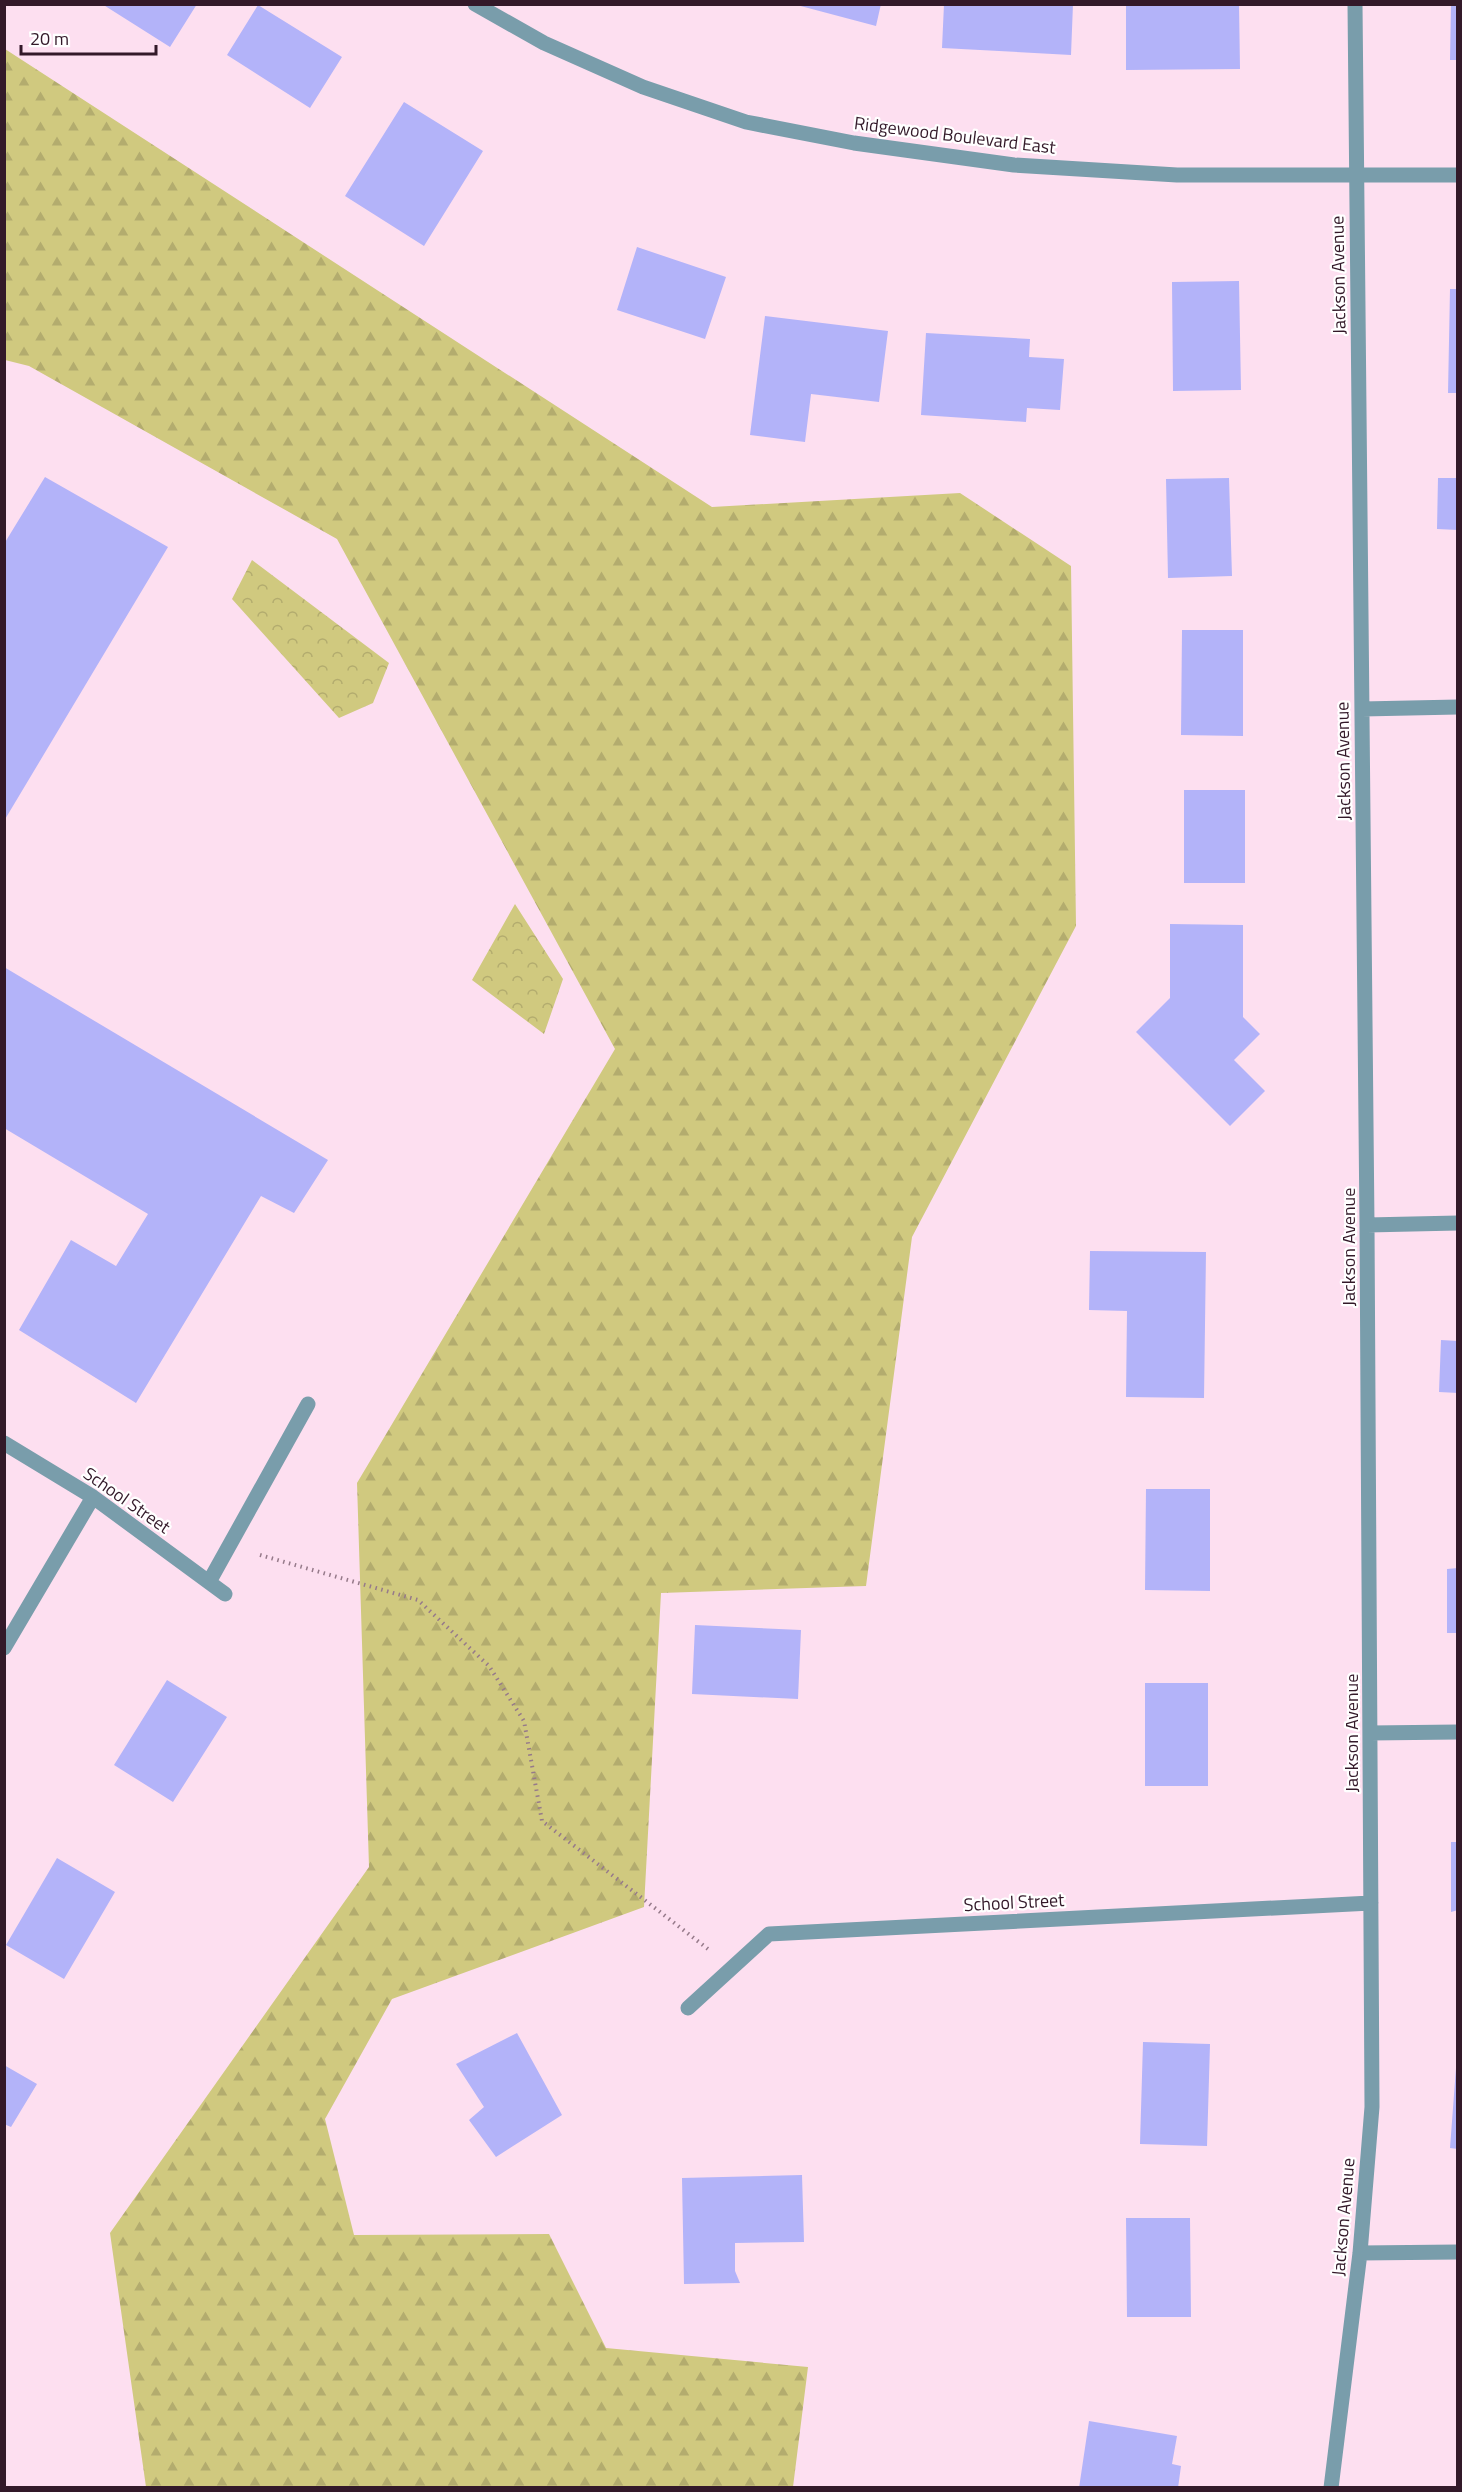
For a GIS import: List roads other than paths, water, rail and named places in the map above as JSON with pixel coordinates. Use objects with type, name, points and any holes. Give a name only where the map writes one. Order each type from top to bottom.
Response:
[{"type":"street","name":"Ridgewood Boulevard East","points":[[475,4],[544,43],[643,87],[746,122],[822,136],[1014,165],[1177,175],[1458,175]]},
{"type":"street","name":"Jackson Avenue","points":[[1331,2487],[1360,2253],[1372,2107],[1367,1225],[1355,4]]},
{"type":"street","points":[[1362,709],[1458,707]]},
{"type":"street","points":[[1367,1225],[1458,1223]]},
{"type":"street","points":[[209,1582],[308,1404]]},
{"type":"street","name":"School Street","points":[[4,1443],[93,1497],[225,1594]]},
{"type":"street","points":[[4,1648],[93,1497]]},
{"type":"street","points":[[1370,1733],[1458,1732]]},
{"type":"street","name":"School Street","points":[[688,2008],[769,1934],[1371,1903]]},
{"type":"street","points":[[1360,2253],[1458,2252]]}]
